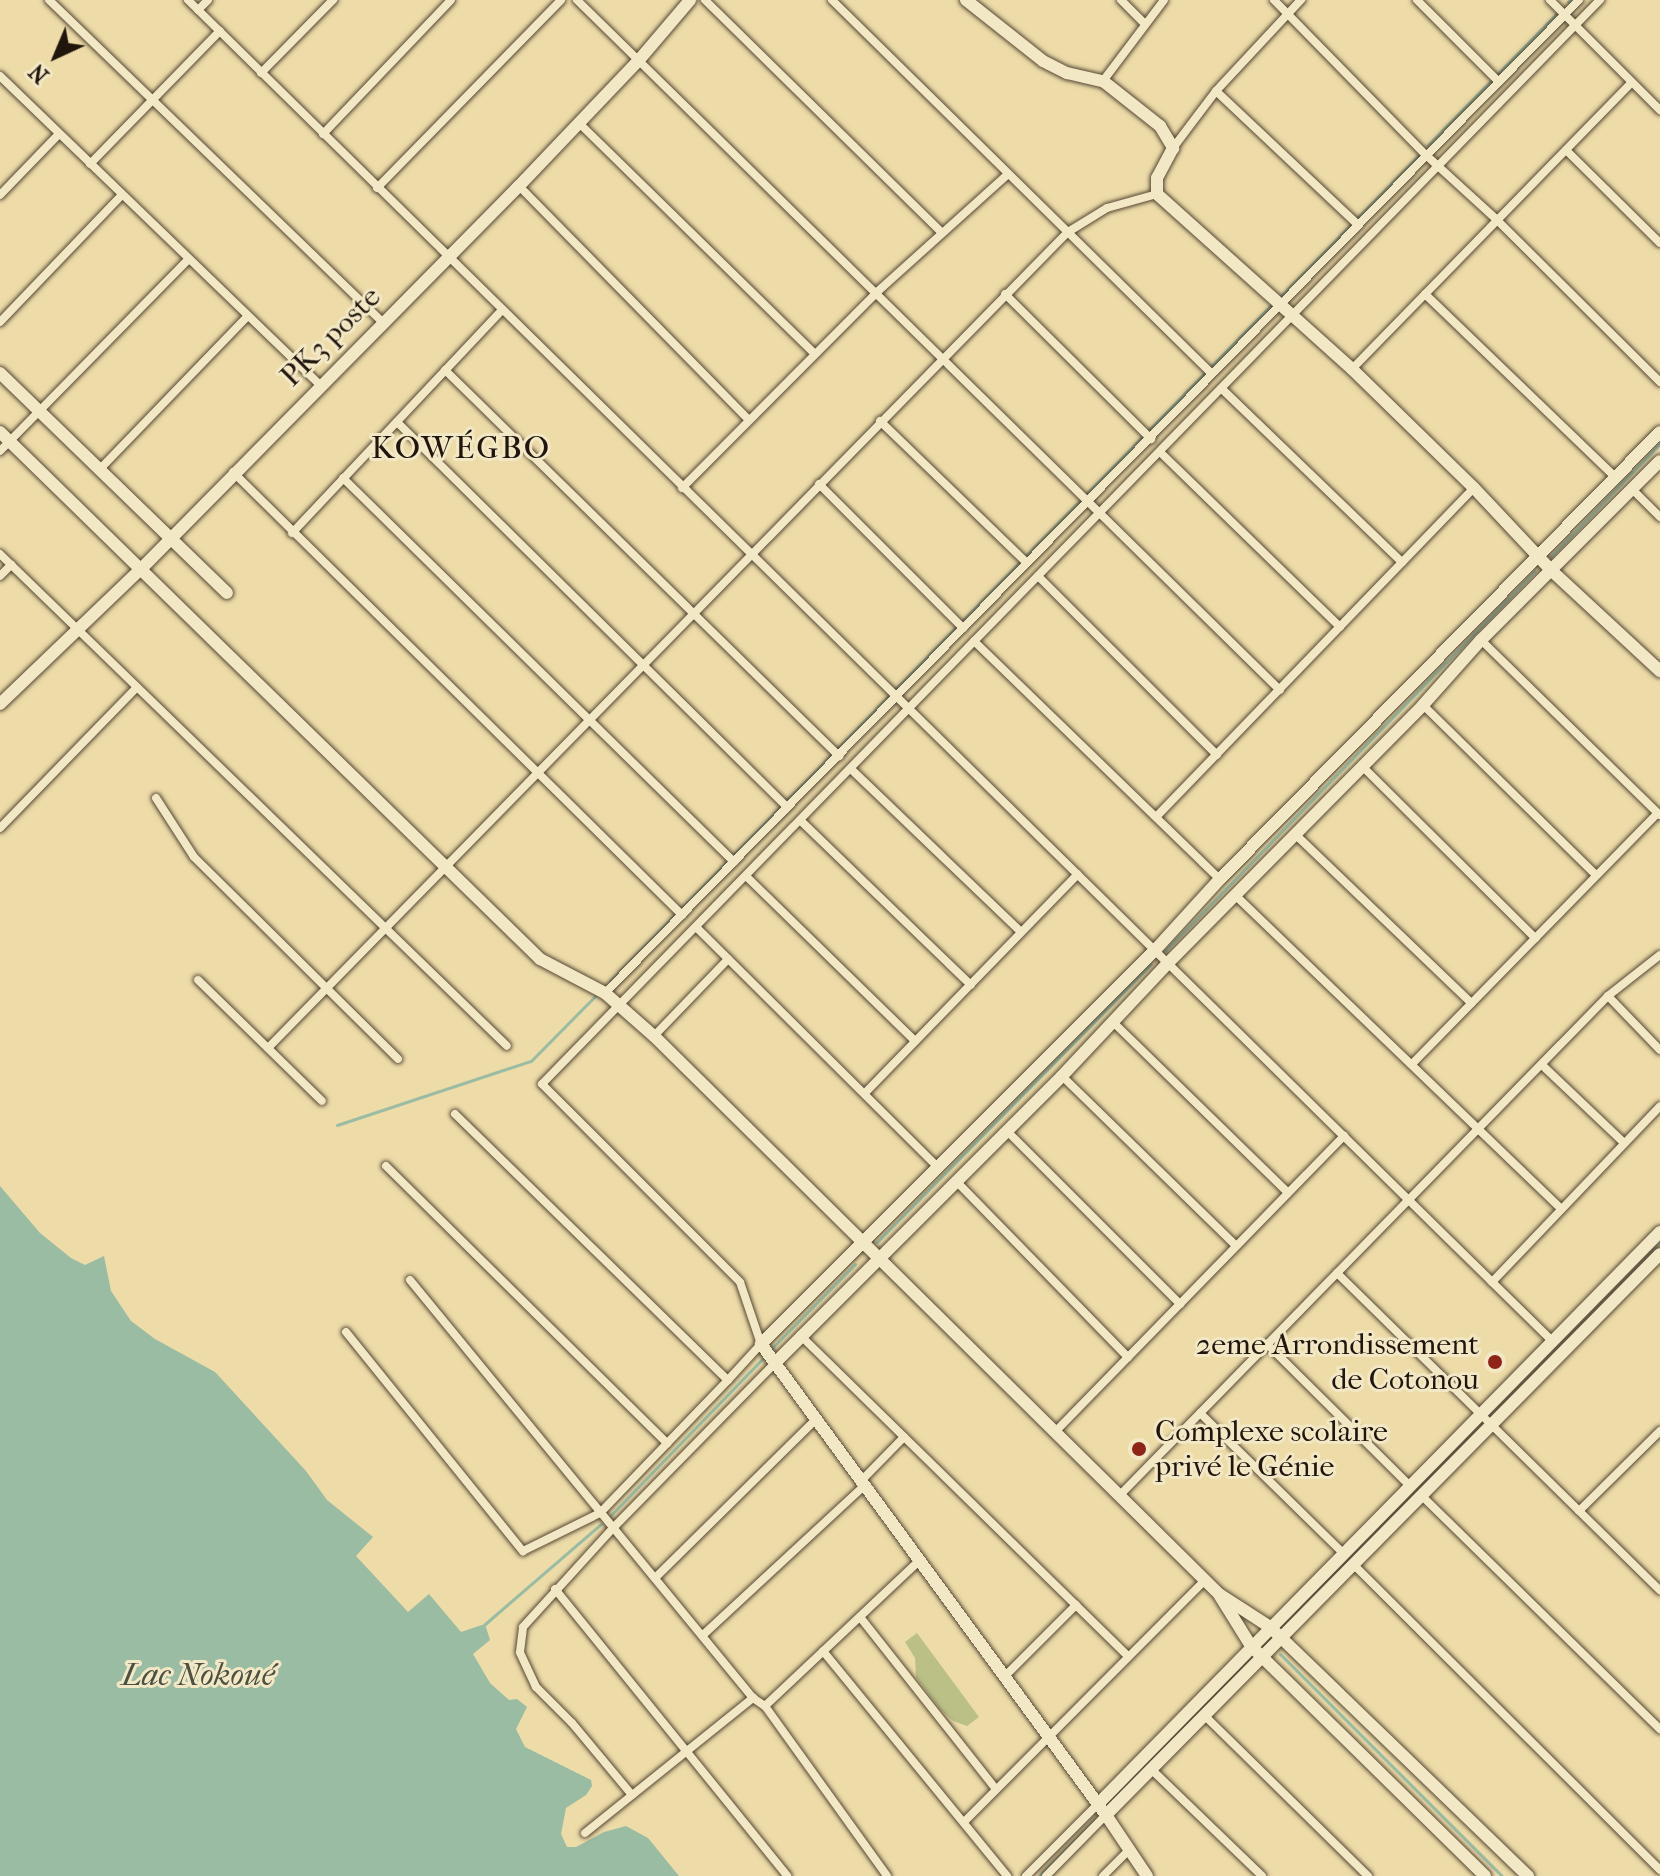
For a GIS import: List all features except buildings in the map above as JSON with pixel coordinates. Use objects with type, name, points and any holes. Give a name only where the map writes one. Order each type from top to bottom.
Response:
[{"type":"street","points":[[49,0],[383,322]]},
{"type":"street","points":[[188,0],[447,258],[1156,949],[1551,1340]]},
{"type":"street","points":[[198,10],[208,0]]},
{"type":"street","points":[[261,73],[333,0]]},
{"type":"street","points":[[323,134],[451,0]]},
{"type":"street","points":[[377,188],[561,0]]},
{"type":"street","points":[[577,0],[1280,690]]},
{"type":"street","name":"PK3 poste","points":[[0,704],[79,631],[319,384],[519,186],[639,60],[690,0]]},
{"type":"street","points":[[705,0],[942,233]]},
{"type":"street","points":[[832,0],[1211,373]]},
{"type":"street","points":[[966,0],[1057,69],[1103,81],[1160,126],[1173,148]]},
{"type":"street","points":[[1121,0],[1144,23]]},
{"type":"street","points":[[1103,81],[1164,0]]},
{"type":"street","points":[[1274,0],[1438,167],[1497,220],[1660,382]]},
{"type":"street","points":[[1301,0],[1216,91],[1173,148],[1157,178],[1157,194],[1352,369],[1474,488],[1539,559],[1660,671]]},
{"type":"street","points":[[1417,0],[1499,82]]},
{"type":"street","points":[[1550,0],[1660,110]]},
{"type":"street","points":[[605,993],[1579,0]]},
{"type":"street","points":[[1147,1876],[1102,1809],[814,1421],[761,1344],[746,1291],[732,1272],[542,1084],[852,770],[1600,0]]},
{"type":"street","points":[[90,164],[220,31]]},
{"type":"street","points":[[0,76],[319,384]]},
{"type":"street","points":[[1352,369],[1631,83]]},
{"type":"street","points":[[1216,91],[1358,225]]},
{"type":"street","points":[[579,123],[815,354]]},
{"type":"street","points":[[0,195],[59,134]]},
{"type":"street","points":[[1566,150],[1660,243]]},
{"type":"street","points":[[682,488],[877,292],[1007,175]]},
{"type":"street","points":[[519,186],[749,420]]},
{"type":"street","points":[[268,1048],[943,356],[1068,232],[1107,208],[1157,194]]},
{"type":"street","points":[[0,322],[122,195]]},
{"type":"street","points":[[0,451],[5,436],[42,411],[188,260]]},
{"type":"street","points":[[1005,294],[1151,439]]},
{"type":"street","points":[[1425,294],[1616,478]]},
{"type":"street","points":[[292,533],[501,311]]},
{"type":"street","points":[[100,469],[247,317]]},
{"type":"street","points":[[445,370],[839,756]]},
{"type":"street","points":[[0,373],[227,593]]},
{"type":"street","points":[[1222,389],[1402,562]]},
{"type":"street","points":[[880,421],[1026,562]]},
{"type":"street","points":[[397,422],[787,807]]},
{"type":"street","points":[[346,1332],[523,1551],[600,1513],[761,1344],[1156,949],[1220,879],[1539,559],[1660,432]]},
{"type":"street","points":[[5,436],[540,959],[605,993],[654,1036],[1219,1594],[1256,1651],[1485,1876]]},
{"type":"street","points":[[1160,452],[1340,627]]},
{"type":"street","points":[[632,1795],[572,1723],[536,1687],[520,1652],[523,1627],[555,1589],[800,1335],[1062,1076],[1169,962],[1423,705],[1481,640],[1553,572],[1660,461]]},
{"type":"street","points":[[233,472],[682,915]]},
{"type":"street","points":[[343,478],[734,862]]},
{"type":"street","points":[[819,484],[963,628]]},
{"type":"street","points":[[1156,817],[1474,488]]},
{"type":"street","points":[[1632,489],[1660,517]]},
{"type":"street","points":[[0,554],[507,1046]]},
{"type":"street","points":[[0,576],[11,565]]},
{"type":"street","points":[[1015,572],[1029,586]]},
{"type":"street","points":[[1038,576],[1217,755]]},
{"type":"street","points":[[1412,1064],[1659,814],[1481,640]]},
{"type":"street","points":[[974,641],[1220,879]]},
{"type":"street","points":[[0,828],[136,688]]},
{"type":"street","points":[[1423,705],[1596,875]]},
{"type":"street","points":[[1363,767],[1535,938]]},
{"type":"street","points":[[852,770],[1021,932]]},
{"type":"street","points":[[156,798],[194,857],[398,1059]]},
{"type":"street","points":[[801,821],[971,985]]},
{"type":"street","points":[[1296,835],[1471,1003]]},
{"type":"street","points":[[865,1093],[1078,874]]},
{"type":"street","points":[[747,877],[915,1041]]},
{"type":"street","points":[[1236,896],[1561,1209]]},
{"type":"street","points":[[697,928],[937,1166]]},
{"type":"street","points":[[1119,1496],[1608,996],[1660,955]]},
{"type":"street","points":[[654,1036],[728,959]]},
{"type":"street","points":[[198,980],[322,1101]]},
{"type":"street","points":[[1608,996],[1660,1050]]},
{"type":"street","points":[[1114,1023],[1288,1193]]},
{"type":"street","points":[[1542,1065],[1623,1142]]},
{"type":"street","points":[[1062,1076],[1236,1246]]},
{"type":"street","points":[[1492,1282],[1660,1106]]},
{"type":"street","points":[[455,1114],[728,1380]]},
{"type":"street","points":[[1007,1131],[1180,1304]]},
{"type":"street","points":[[1055,1432],[1344,1136]]},
{"type":"street","points":[[386,1166],[667,1443]]},
{"type":"street","points":[[957,1182],[1128,1357]]},
{"type":"street","points":[[1026,1876],[1151,1769],[1204,1715],[1256,1651],[1270,1627],[1660,1232]]},
{"type":"street","points":[[1046,1876],[1102,1809],[1256,1651],[1281,1637],[1423,1497],[1660,1254]]},
{"type":"street","points":[[1337,1273],[1660,1590]]},
{"type":"street","points":[[410,1280],[753,1698],[765,1706],[887,1876]]},
{"type":"street","points":[[800,1335],[1128,1656]]},
{"type":"street","points":[[1267,1344],[1409,1485]]},
{"type":"street","points":[[1200,1413],[1342,1552]]},
{"type":"street","points":[[655,1578],[814,1421]]},
{"type":"street","points":[[1579,1511],[1660,1431]]},
{"type":"street","points":[[703,1635],[861,1485],[904,1437]]},
{"type":"street","points":[[1653,1439],[1660,1446]]},
{"type":"street","points":[[1423,1497],[1658,1724]]},
{"type":"street","points":[[765,1706],[918,1562]]},
{"type":"street","points":[[1354,1565],[1660,1870]]},
{"type":"street","points":[[964,1822],[1205,1580]]},
{"type":"street","points":[[555,1589],[787,1876]]},
{"type":"street","points":[[1219,1594],[1281,1637],[1528,1876]]},
{"type":"street","points":[[1004,1677],[1076,1605]]},
{"type":"street","points":[[860,1617],[996,1789]]},
{"type":"street","points":[[823,1651],[1007,1876]]},
{"type":"street","points":[[585,1833],[753,1698]]},
{"type":"street","points":[[1204,1715],[1368,1876]]},
{"type":"street","points":[[1151,1769],[1262,1876]]},
{"type":"street","points":[[1103,1876],[1128,1851]]},
{"type":"shaded area","points":[[917,1633],[979,1717],[967,1726],[953,1721],[941,1710],[916,1677],[915,1658],[905,1642]]},
{"type":"water","name":"Lac Nokoué","points":[[0,1186],[40,1233],[71,1258],[85,1265],[104,1256],[111,1291],[131,1321],[155,1339],[215,1372],[306,1471],[327,1500],[373,1537],[356,1556],[408,1612],[429,1594],[461,1632],[485,1624],[490,1640],[473,1654],[490,1683],[509,1700],[517,1699],[527,1707],[516,1729],[525,1747],[591,1780],[592,1786],[586,1795],[566,1808],[561,1834],[567,1847],[576,1847],[604,1832],[626,1826],[648,1838],[679,1876],[0,1876]]},
{"type":"waterway","points":[[1428,145],[1559,11]]},
{"type":"waterway","points":[[1279,298],[1419,155]]},
{"type":"waterway","points":[[610,981],[1273,303]]},
{"type":"waterway","points":[[1551,556],[1660,444]]},
{"type":"waterway","points":[[1166,950],[1535,571]]},
{"type":"waterway","points":[[877,1242],[1151,964]]},
{"type":"waterway","points":[[337,1125],[531,1061],[595,996]]},
{"type":"waterway","points":[[1496,1411],[1660,1243]]},
{"type":"waterway","points":[[770,1350],[855,1264]]},
{"type":"waterway","points":[[609,1517],[765,1356]]},
{"type":"waterway","points":[[1344,1565],[1476,1430]]},
{"type":"waterway","points":[[485,1624],[601,1524]]},
{"type":"waterway","points":[[1280,1654],[1502,1876]]},
{"type":"waterway","points":[[1175,1737],[1245,1665]]},
{"type":"waterway","points":[[1039,1876],[1095,1819]]},
{"type":"place","name":"2eme Arrondissement de Cotonou","points":[[1495,1362]]},
{"type":"place","name":"Complexe scolaire privé le Génie","points":[[1139,1449]]},
{"type":"district","name":"KOWÉGBO","points":[[461,448]]}]
